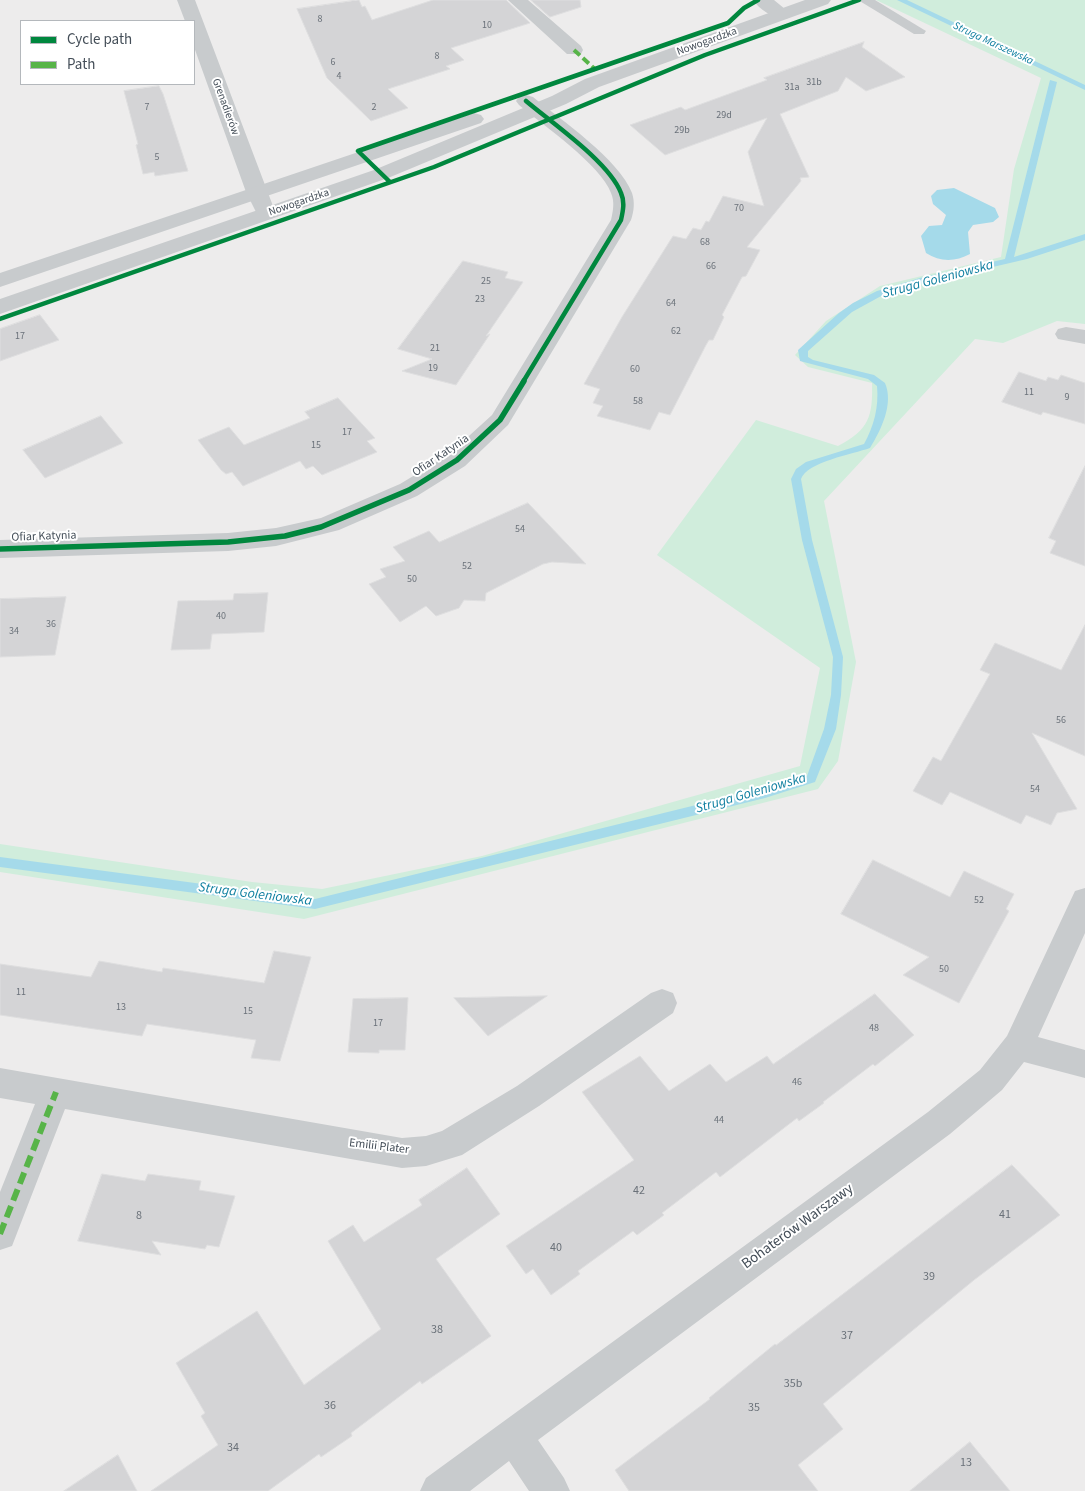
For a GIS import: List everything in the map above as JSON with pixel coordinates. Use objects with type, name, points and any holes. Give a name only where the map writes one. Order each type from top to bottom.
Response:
[{"type":"street","name":"Grenadierów","points":[[186,0],[193,20]]},
{"type":"street","points":[[517,0],[574,50]]},
{"type":"street","points":[[762,0],[782,14]]},
{"type":"street","name":"Nowogardzka","points":[[0,280],[256,192],[531,105],[822,0]]},
{"type":"street","name":"Grenadierów","points":[[195,25],[256,192],[266,214]]},
{"type":"street","name":"Nowogardzka","points":[[0,307],[381,174],[531,105]]},
{"type":"street","name":"Ofiar Katynia","points":[[0,549],[228,542],[265,539],[305,532],[343,520],[435,477],[479,444],[500,420],[621,220],[624,209],[623,199],[614,179],[531,105]]},
{"type":"street","name":"Bohaterów Warszawy","points":[[439,1491],[939,1123],[992,1080],[1018,1046],[1085,900]]},
{"type":"street","name":"Emilii Plater","points":[[0,1083],[402,1153],[426,1151],[450,1144],[520,1101],[662,1003]]},
{"type":"street","points":[[1018,1046],[1085,1064]]},
{"type":"street","points":[[0,1234],[56,1092]]},
{"type":"street","points":[[514,1436],[551,1491]]},
{"type":"lane","points":[[866,0],[919,31]]},
{"type":"green space","points":[[876,0],[1085,0],[1085,324],[1057,321],[1003,343],[975,339],[824,501],[856,662],[838,761],[818,789],[304,919],[0,872],[0,844],[252,882],[322,889],[482,856],[800,766],[820,668],[657,555],[756,420],[838,446],[863,428],[870,413],[872,383],[808,367],[795,355],[826,321],[880,286],[1001,257],[1014,169],[1041,78]]},
{"type":"water","points":[[954,188],[995,208],[999,217],[993,222],[973,225],[968,232],[970,254],[948,260],[926,253],[921,236],[929,226],[942,225],[946,215],[933,204],[931,196],[937,190]]},
{"type":"building","points":[[359,0],[362,7],[365,6],[372,20],[433,0],[506,0],[530,23],[451,48],[464,60],[446,66],[450,69],[388,89],[408,108],[371,121],[327,78],[297,9]]},
{"type":"building","points":[[531,0],[580,0],[581,7],[550,17]]},
{"type":"building","points":[[864,42],[862,47],[905,77],[866,91],[846,77],[838,91],[780,114],[809,177],[800,178],[801,181],[747,247],[760,250],[746,276],[742,277],[722,315],[724,317],[713,340],[709,340],[706,345],[670,415],[659,412],[650,430],[597,416],[603,406],[593,403],[600,389],[584,384],[622,317],[673,236],[686,239],[693,228],[701,230],[706,221],[709,222],[723,196],[764,206],[748,152],[767,118],[665,155],[630,125],[681,107],[685,110],[767,80],[764,78]]},
{"type":"building","points":[[159,86],[188,171],[155,176],[154,172],[143,174],[136,145],[138,144],[124,91]]},
{"type":"building","points":[[463,261],[508,272],[505,278],[523,282],[486,336],[490,334],[456,385],[402,371],[432,359],[398,349]]},
{"type":"building","points":[[40,315],[59,340],[0,361],[0,329]]},
{"type":"building","points":[[1019,372],[1046,381],[1048,377],[1058,380],[1061,375],[1085,383],[1085,424],[1043,412],[1041,415],[1002,402]]},
{"type":"building","points":[[338,398],[375,438],[367,441],[377,452],[322,475],[313,466],[306,469],[300,461],[243,486],[232,472],[226,474],[221,470],[198,440],[229,427],[244,445],[310,418],[305,412]]},
{"type":"building","points":[[101,416],[123,443],[45,478],[23,450]]},
{"type":"building","points":[[1085,466],[1085,566],[1050,553],[1056,541],[1049,538]]},
{"type":"building","points":[[528,503],[586,564],[552,562],[543,564],[486,593],[485,601],[464,600],[459,608],[436,616],[426,606],[400,622],[369,584],[386,577],[380,569],[405,561],[393,547],[429,531],[439,542]]},
{"type":"building","points":[[268,593],[264,632],[212,634],[210,649],[171,650],[178,601],[233,600],[234,594]]},
{"type":"building","points":[[66,597],[55,655],[0,657],[0,599]]},
{"type":"building","points":[[1085,625],[1085,756],[1032,733],[1077,809],[1057,813],[1051,825],[1026,815],[1021,824],[950,792],[942,805],[913,791],[933,757],[941,761],[990,674],[980,670],[995,643],[1061,670]]},
{"type":"building","points":[[873,860],[950,897],[964,871],[1014,894],[1006,909],[1009,911],[959,1003],[903,975],[929,957],[841,914]]},
{"type":"building","points":[[274,951],[311,957],[280,1061],[251,1058],[256,1040],[147,1024],[142,1036],[0,1015],[0,964],[91,977],[99,961],[162,972],[163,968],[264,983]]},
{"type":"building","points":[[875,994],[914,1035],[799,1121],[797,1118],[720,1177],[716,1172],[662,1213],[664,1215],[637,1235],[633,1231],[578,1271],[580,1274],[551,1295],[533,1269],[526,1274],[506,1246],[634,1160],[582,1092],[640,1056],[669,1091],[710,1064],[726,1082],[767,1056],[773,1064]]},
{"type":"building","points":[[547,996],[488,1036],[454,998]]},
{"type":"building","points":[[408,998],[405,1050],[379,1050],[379,1053],[348,1052],[353,999]]},
{"type":"building","points":[[1012,1165],[1060,1215],[974,1280],[823,1404],[843,1429],[798,1465],[818,1491],[629,1491],[615,1470],[710,1399],[775,1344]]},
{"type":"building","points":[[467,1168],[500,1214],[436,1259],[491,1336],[422,1384],[420,1381],[351,1433],[352,1436],[321,1457],[319,1454],[268,1491],[151,1491],[218,1445],[201,1416],[205,1413],[176,1363],[257,1311],[304,1385],[381,1329],[328,1241],[353,1225],[364,1242],[422,1205],[419,1200]]},
{"type":"building","points":[[102,1174],[145,1181],[148,1174],[201,1181],[199,1190],[235,1196],[219,1247],[207,1245],[205,1249],[152,1241],[161,1255],[78,1241]]},
{"type":"building","points":[[970,1442],[1010,1491],[910,1491]]},
{"type":"building","points":[[118,1455],[137,1491],[64,1491]]},
{"type":"waterway","name":"Struga Marszewska","points":[[901,0],[1085,88]]},
{"type":"waterway","points":[[1009,261],[1053,82]]},
{"type":"waterway","name":"Struga Goleniowska","points":[[1009,261],[1055,248],[1085,237]]},
{"type":"waterway","name":"Struga Goleniowska","points":[[0,862],[315,904],[765,793],[811,779],[830,729],[836,695],[838,657],[807,540],[796,479],[799,471],[809,464],[867,446],[875,432],[880,417],[883,393],[882,385],[871,377],[810,362],[803,359],[803,350],[828,326],[868,298],[893,288],[1009,261]]},
{"type":"marked path","points":[[574,50],[596,70]]},
{"type":"marked path","points":[[0,1234],[56,1092]]},
{"type":"cycle path","points":[[390,182],[358,151],[728,23],[744,8],[758,0]]},
{"type":"cycle path","points":[[0,319],[434,167],[705,55],[859,0]]},
{"type":"cycle path","points":[[0,549],[228,542],[295,534],[313,530],[372,507],[409,490],[457,460],[500,420],[621,220],[623,212],[622,194],[614,180],[592,156],[526,101]]}]
